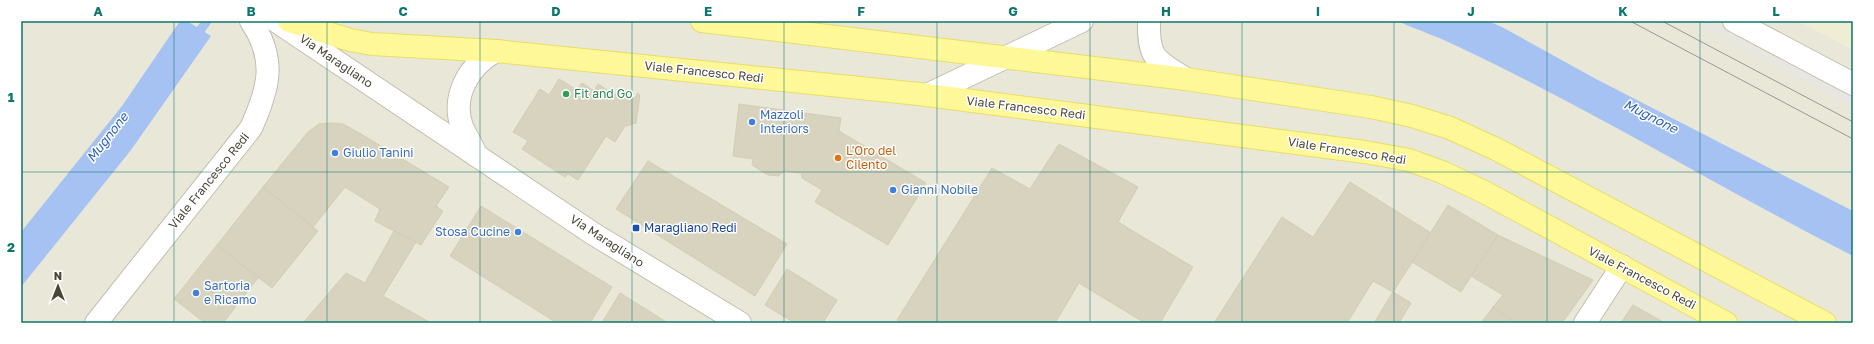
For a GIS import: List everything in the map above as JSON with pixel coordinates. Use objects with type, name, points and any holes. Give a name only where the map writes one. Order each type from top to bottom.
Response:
[{"type":"main road","name":"Viale Francesco Redi","points":[[289,21],[350,40],[372,44],[496,51],[927,95],[1357,151],[1409,160],[1432,168],[1486,193],[1726,323]]},
{"type":"main road","points":[[702,21],[1006,56],[1186,79],[1371,107],[1412,116],[1450,128],[1503,153],[1825,323]]},
{"type":"street","name":"Viale Francesco Redi","points":[[96,323],[251,128],[260,106],[268,77],[268,60],[264,44],[251,21]]},
{"type":"street","name":"Via Maragliano","points":[[276,21],[477,154],[592,233],[740,323]]},
{"type":"street","points":[[927,95],[1082,21]]},
{"type":"street","points":[[1149,21],[1149,44],[1156,58],[1186,79]]},
{"type":"street","points":[[1734,21],[1853,84]]},
{"type":"street","name":"Via Maragliano","points":[[477,154],[462,125],[460,100],[464,81],[470,71],[478,62],[496,51]]},
{"type":"street","points":[[1585,323],[1622,266]]},
{"type":"shaded area","points":[[21,21],[1853,21],[1853,323],[21,323]]},
{"type":"shaded area","points":[[1692,21],[1712,21],[1853,96],[1853,107]]},
{"type":"shaded area","points":[[1798,21],[1853,21],[1853,50]]},
{"type":"water","points":[[180,21],[187,21],[211,36],[131,150],[21,287],[21,232],[122,106]]},
{"type":"water","points":[[1397,21],[1488,21],[1502,27],[1596,79],[1853,211],[1853,256],[1509,71],[1451,43]]},
{"type":"building","points":[[559,79],[577,90],[582,83],[594,91],[598,84],[615,95],[619,89],[634,99],[638,93],[640,95],[636,123],[625,126],[615,142],[606,136],[578,180],[568,174],[565,177],[522,149],[528,141],[513,132],[540,89],[549,95]]},
{"type":"building","points":[[739,104],[841,118],[839,131],[926,183],[888,245],[815,202],[822,190],[802,178],[801,173],[784,171],[779,176],[768,175],[752,165],[753,159],[733,156]]},
{"type":"building","points":[[319,124],[343,124],[449,187],[436,206],[443,211],[421,245],[375,221],[380,209],[345,187],[313,227],[263,187],[308,132]]},
{"type":"building","points":[[1059,144],[1138,187],[1118,222],[1193,267],[1160,323],[1145,323],[1079,283],[1055,323],[902,323],[897,320],[992,168],[1030,189]]},
{"type":"building","points":[[648,161],[787,244],[755,296],[616,209]]},
{"type":"building","points":[[1350,182],[1431,233],[1393,292],[1373,281],[1347,323],[1214,323],[1282,217],[1313,237]]},
{"type":"building","points":[[263,187],[318,231],[272,288],[217,245]]},
{"type":"building","points":[[1448,205],[1498,235],[1461,292],[1412,262]]},
{"type":"building","points":[[481,206],[612,287],[590,323],[557,323],[450,256]]},
{"type":"building","points":[[394,231],[416,242],[383,296],[431,323],[303,323],[346,273],[365,283]]},
{"type":"building","points":[[1498,235],[1593,280],[1562,323],[1515,323],[1493,307],[1503,295],[1471,276]]},
{"type":"building","points":[[217,245],[258,278],[223,323],[205,323],[174,299]]},
{"type":"building","points":[[787,269],[837,300],[823,323],[795,323],[765,305]]},
{"type":"building","points":[[1393,292],[1411,303],[1399,323],[1374,323]]},
{"type":"building","points":[[620,293],[668,323],[602,323]]},
{"type":"building","points":[[1633,305],[1665,323],[1621,323]]},
{"type":"building","points":[[1493,307],[1515,323],[1481,323]]},
{"type":"waterway","name":"Mugnone","points":[[194,39],[207,21]]},
{"type":"tram line","points":[[1630,21],[1853,139]]},
{"type":"tram line","points":[[1662,21],[1853,122]]},
{"type":"place","name":"Fit and Go","points":[[566,94]]},
{"type":"place","name":"Mazzoli Interiors","points":[[752,122]]},
{"type":"place","name":"Giulio Tanini","points":[[335,153]]},
{"type":"place","name":"L'Oro del Cilento","points":[[838,158]]},
{"type":"place","name":"Gianni Nobile","points":[[893,190]]},
{"type":"place","name":"Maragliano Redi","points":[[636,228]]},
{"type":"place","name":"Stosa Cucine","points":[[518,232]]},
{"type":"place","name":"Sartoria e Ricamo","points":[[196,293]]}]
